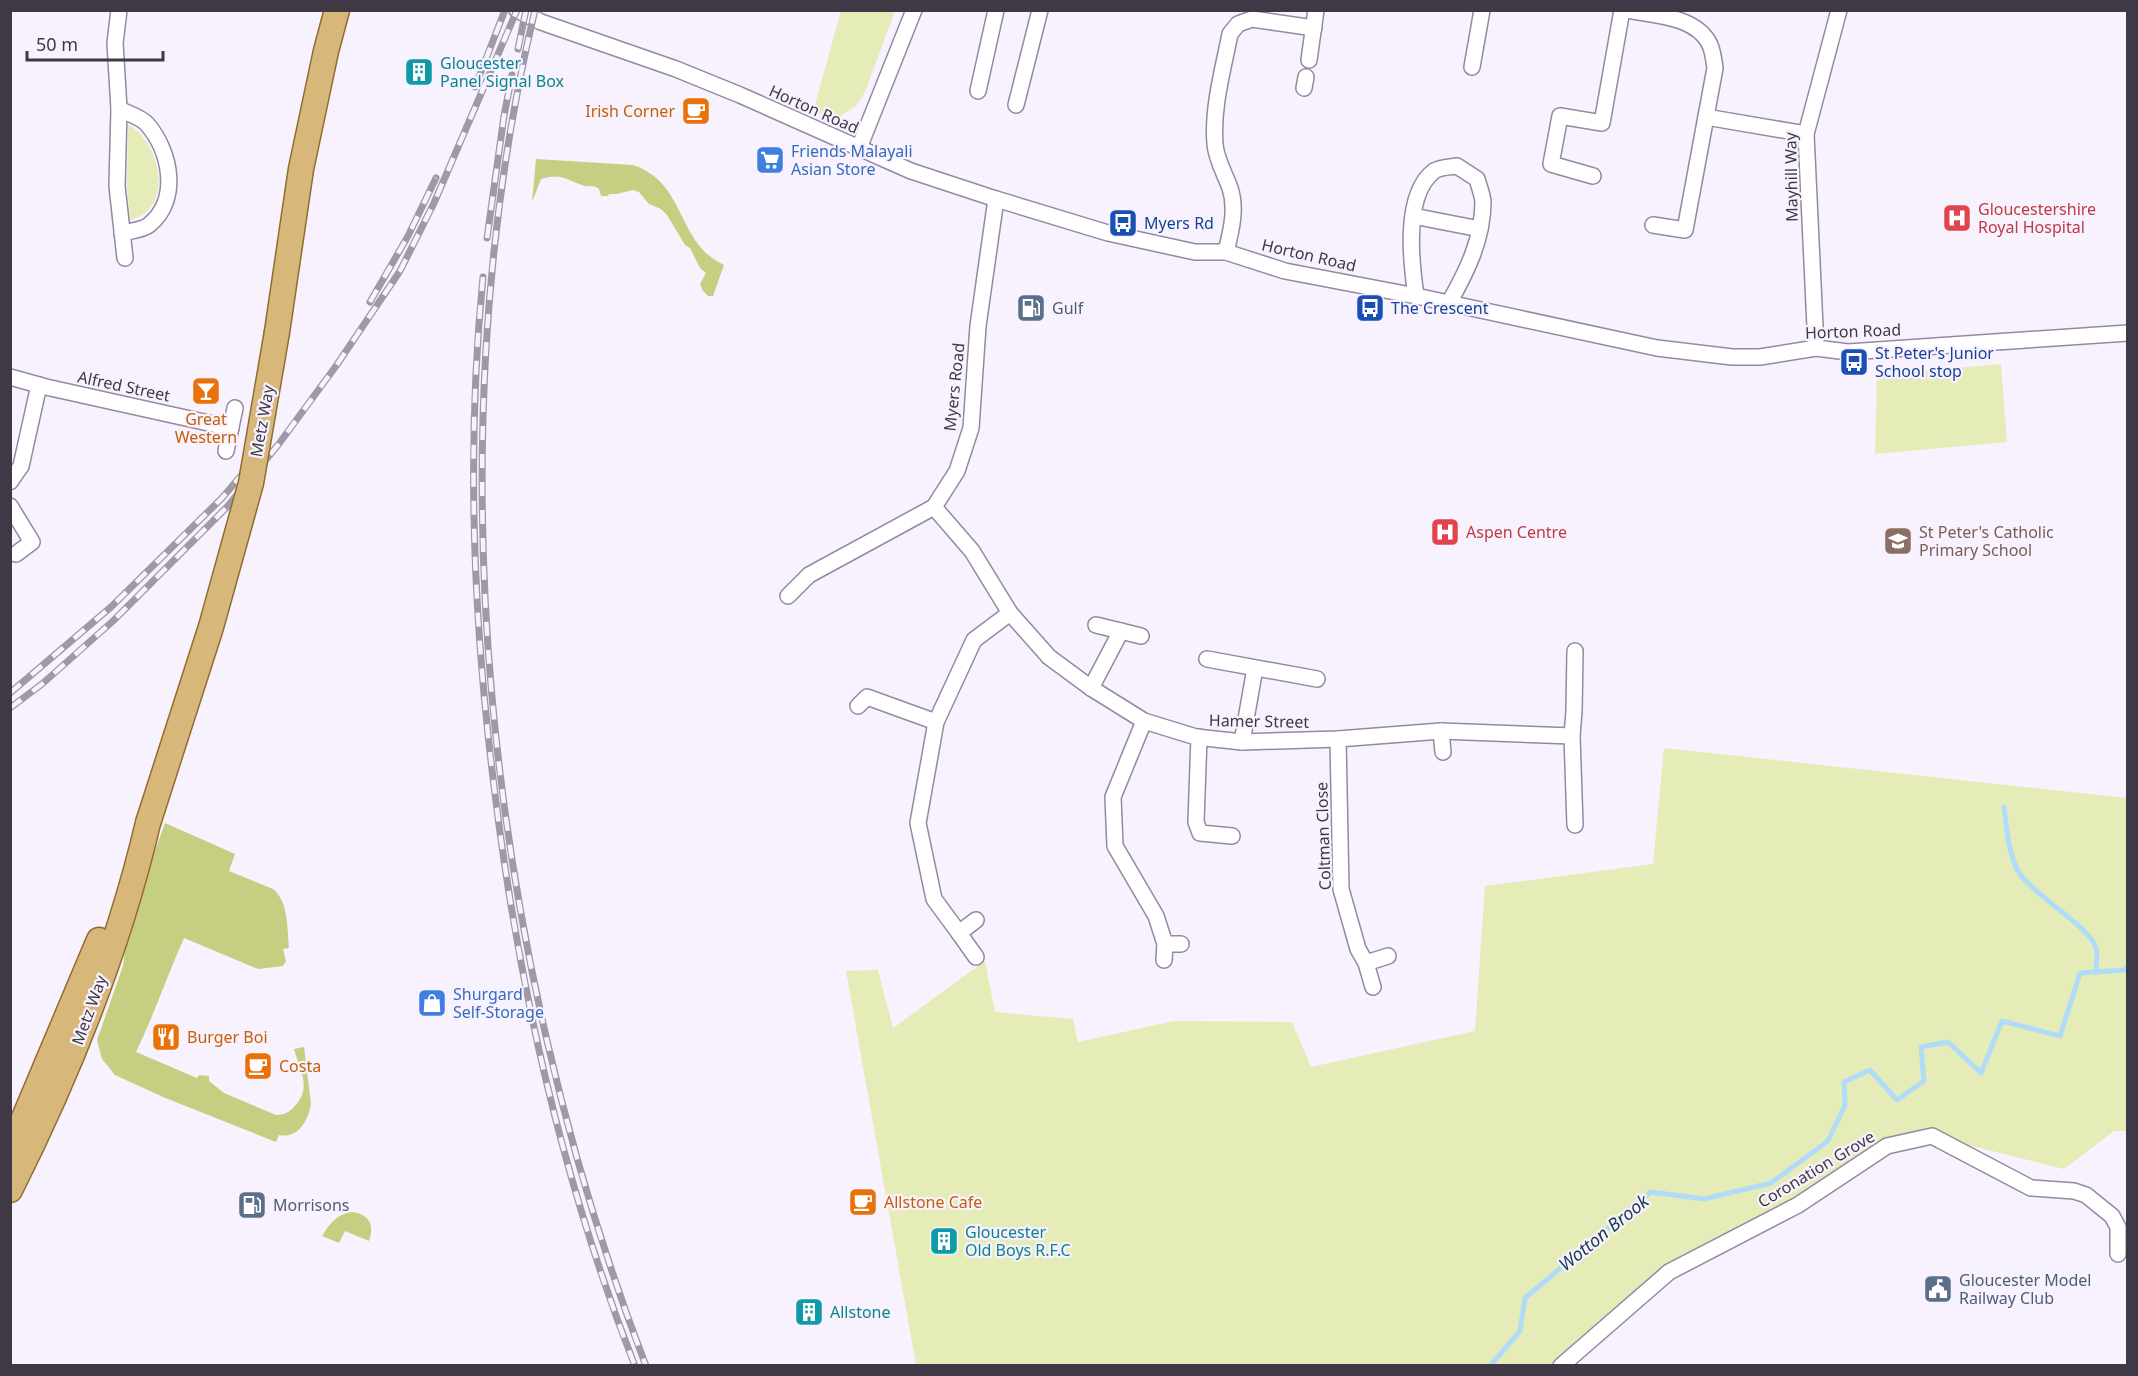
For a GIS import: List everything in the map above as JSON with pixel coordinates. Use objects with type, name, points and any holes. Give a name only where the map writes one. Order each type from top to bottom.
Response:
[{"type":"main road","name":"Metz Way","points":[[10,1151],[148,823],[211,627],[251,483],[277,332],[300,169],[337,10]]},
{"type":"main road","name":"Metz Way","points":[[10,1190],[63,1079],[84,1024],[135,881],[148,823]]},
{"type":"street","points":[[119,10],[115,43],[118,109],[117,186],[125,258]]},
{"type":"street","name":"Horton Road","points":[[517,10],[541,22],[697,78],[911,171],[1108,233],[1195,252],[1226,252],[1285,271],[1416,296],[1668,350],[1732,357],[1760,357],[1816,348],[1848,352],[2127,333]]},
{"type":"street","points":[[859,148],[914,10]]},
{"type":"street","points":[[978,91],[996,10]]},
{"type":"street","points":[[1016,105],[1040,10]]},
{"type":"street","points":[[1309,60],[1316,10]]},
{"type":"street","points":[[1472,67],[1482,10]]},
{"type":"street","points":[[1593,176],[1551,164],[1560,116],[1602,123],[1622,10]]},
{"type":"street","points":[[1626,10],[1670,18],[1696,29],[1710,44],[1715,68],[1685,230],[1653,225]]},
{"type":"street","name":"Mayhill Way","points":[[1816,348],[1806,135],[1839,10]]},
{"type":"street","points":[[1226,252],[1232,228],[1234,204],[1215,148],[1214,123],[1230,34],[1238,24],[1252,19],[1314,28]]},
{"type":"street","points":[[118,109],[146,123],[163,148],[170,177],[164,206],[147,226],[122,233]]},
{"type":"street","points":[[1706,117],[1806,135]]},
{"type":"street","points":[[1416,296],[1410,243],[1413,216],[1422,185],[1436,170],[1457,166],[1477,179],[1483,200],[1476,249],[1449,303]]},
{"type":"street","name":"Myers Road","points":[[788,596],[809,575],[934,507],[957,471],[971,428],[978,326],[996,199]]},
{"type":"street","points":[[1413,216],[1480,229]]},
{"type":"street","name":"Alfred Street","points":[[10,377],[231,428]]},
{"type":"street","points":[[10,482],[21,466],[39,385]]},
{"type":"street","points":[[226,451],[235,408]]},
{"type":"street","points":[[10,506],[32,542],[15,554]]},
{"type":"street","name":"Hamer Street","points":[[934,507],[972,551],[1010,613],[1049,657],[1091,688],[1144,721],[1199,738],[1242,742],[1338,739],[1441,731],[1572,736]]},
{"type":"street","points":[[976,957],[934,899],[918,823],[936,722],[974,640],[1010,613]]},
{"type":"street","points":[[1096,625],[1141,636]]},
{"type":"street","points":[[1091,688],[1121,631]]},
{"type":"street","points":[[1575,651],[1572,736],[1575,825]]},
{"type":"street","points":[[1207,659],[1317,679]]},
{"type":"street","points":[[1242,742],[1255,668]]},
{"type":"street","points":[[867,696],[936,722]]},
{"type":"street","points":[[1144,721],[1113,796],[1115,846],[1156,916],[1165,944],[1164,960]]},
{"type":"street","points":[[1441,731],[1443,752]]},
{"type":"street","points":[[1199,738],[1196,822],[1200,833],[1232,836]]},
{"type":"street","name":"Coltman Close","points":[[1338,739],[1341,889],[1358,949],[1366,963],[1373,987]]},
{"type":"street","points":[[958,933],[976,920]]},
{"type":"street","points":[[1165,944],[1181,944]]},
{"type":"street","points":[[1366,963],[1388,956]]},
{"type":"street","name":"Coronation Grove","points":[[1560,1365],[1669,1272],[1798,1205],[1887,1146],[1932,1136],[2031,1188],[2074,1191],[2086,1195],[2112,1216],[2118,1227],[2118,1254]]},
{"type":"green space","points":[[841,11],[895,11],[865,92],[856,106],[840,116],[832,117],[813,112]]},
{"type":"green space","points":[[128,125],[149,145],[158,175],[158,190],[153,203],[144,213],[130,220],[127,185]]},
{"type":"green space","points":[[536,159],[633,165],[650,174],[663,185],[673,199],[697,243],[724,265],[713,296],[708,296],[703,291],[700,284],[706,273],[700,268],[690,248],[685,245],[661,209],[649,204],[639,192],[633,190],[601,196],[596,187],[585,186],[554,176],[541,179],[532,202]]},
{"type":"green space","points":[[2001,364],[2007,442],[1875,454],[1877,375]]},
{"type":"green space","points":[[1664,748],[2127,798],[2127,1131],[2114,1131],[2064,1169],[1932,1136],[1887,1146],[1669,1272],[1561,1365],[916,1365],[846,971],[878,970],[893,1028],[985,961],[995,1012],[1073,1019],[1078,1042],[1174,1021],[1292,1022],[1311,1067],[1475,1031],[1485,886],[1653,864]]},
{"type":"green space","points":[[165,823],[235,854],[229,871],[273,889],[278,894],[285,908],[289,948],[283,949],[286,961],[283,966],[258,969],[184,938],[136,1052],[197,1078],[199,1075],[209,1076],[209,1081],[224,1093],[276,1115],[281,1115],[291,1110],[302,1094],[304,1087],[302,1072],[294,1049],[304,1047],[310,1110],[305,1122],[297,1131],[292,1134],[279,1135],[276,1142],[163,1097],[115,1075],[102,1059],[97,1040],[123,966],[128,924]]},
{"type":"green space","points":[[352,1212],[363,1215],[369,1221],[371,1235],[369,1241],[345,1231],[339,1243],[322,1236],[334,1220]]},
{"type":"waterway","points":[[2004,807],[2010,850],[2016,867],[2037,892],[2073,921],[2092,940],[2097,951],[2096,972]]},
{"type":"waterway","name":"Wotton Brook","points":[[1490,1366],[1520,1331],[1525,1298],[1651,1192],[1704,1199],[1771,1183],[1828,1141],[1845,1105],[1844,1082],[1870,1070],[1897,1100],[1924,1081],[1921,1047],[1948,1042],[1981,1073],[2002,1021],[2060,1036],[2080,973],[2125,970],[2128,966]]},
{"type":"railway","points":[[475,87],[505,10]]},
{"type":"railway","points":[[10,708],[42,684],[113,621],[227,507],[278,445],[336,366],[400,271],[434,203],[517,10]]},
{"type":"railway","points":[[518,49],[526,10]]},
{"type":"railway","points":[[535,10],[503,176],[486,347],[482,521],[492,696],[514,869],[547,1040],[591,1207],[646,1366]]},
{"type":"railway","points":[[487,238],[512,75]]},
{"type":"railway","points":[[370,302],[408,236],[436,178]]},
{"type":"railway","points":[[483,277],[475,406],[474,536],[481,665],[505,867],[531,1012],[565,1156],[609,1297],[635,1366]]},
{"type":"railway","points":[[10,693],[111,607],[222,498],[257,457]]},
{"type":"place","name":"Gloucester Panel Signal Box","points":[[419,72]]},
{"type":"place","name":"Irish Corner","points":[[696,111]]},
{"type":"place","name":"Friends Malayali Asian Store","points":[[770,160]]},
{"type":"place","name":"Gloucestershire Royal Hospital","points":[[1957,218]]},
{"type":"place","name":"Myers Rd","points":[[1123,223]]},
{"type":"place","name":"Gulf","points":[[1031,308]]},
{"type":"place","name":"The Crescent","points":[[1370,308]]},
{"type":"place","name":"St Peter's Junior School stop","points":[[1854,362]]},
{"type":"place","name":"Great Western","points":[[206,391]]},
{"type":"place","name":"Aspen Centre","points":[[1445,532]]},
{"type":"place","name":"St Peter's Catholic Primary School","points":[[1898,541]]},
{"type":"place","name":"Shurgard Self-Storage","points":[[432,1003]]},
{"type":"place","name":"Burger Boi","points":[[166,1037]]},
{"type":"place","name":"Costa","points":[[258,1066]]},
{"type":"place","name":"Allstone Cafe","points":[[863,1202]]},
{"type":"place","name":"Morrisons","points":[[252,1205]]},
{"type":"place","name":"Gloucester Old Boys R.F.C","points":[[944,1241]]},
{"type":"place","name":"Gloucester Model Railway Club","points":[[1938,1289]]},
{"type":"place","name":"Allstone","points":[[809,1312]]}]
